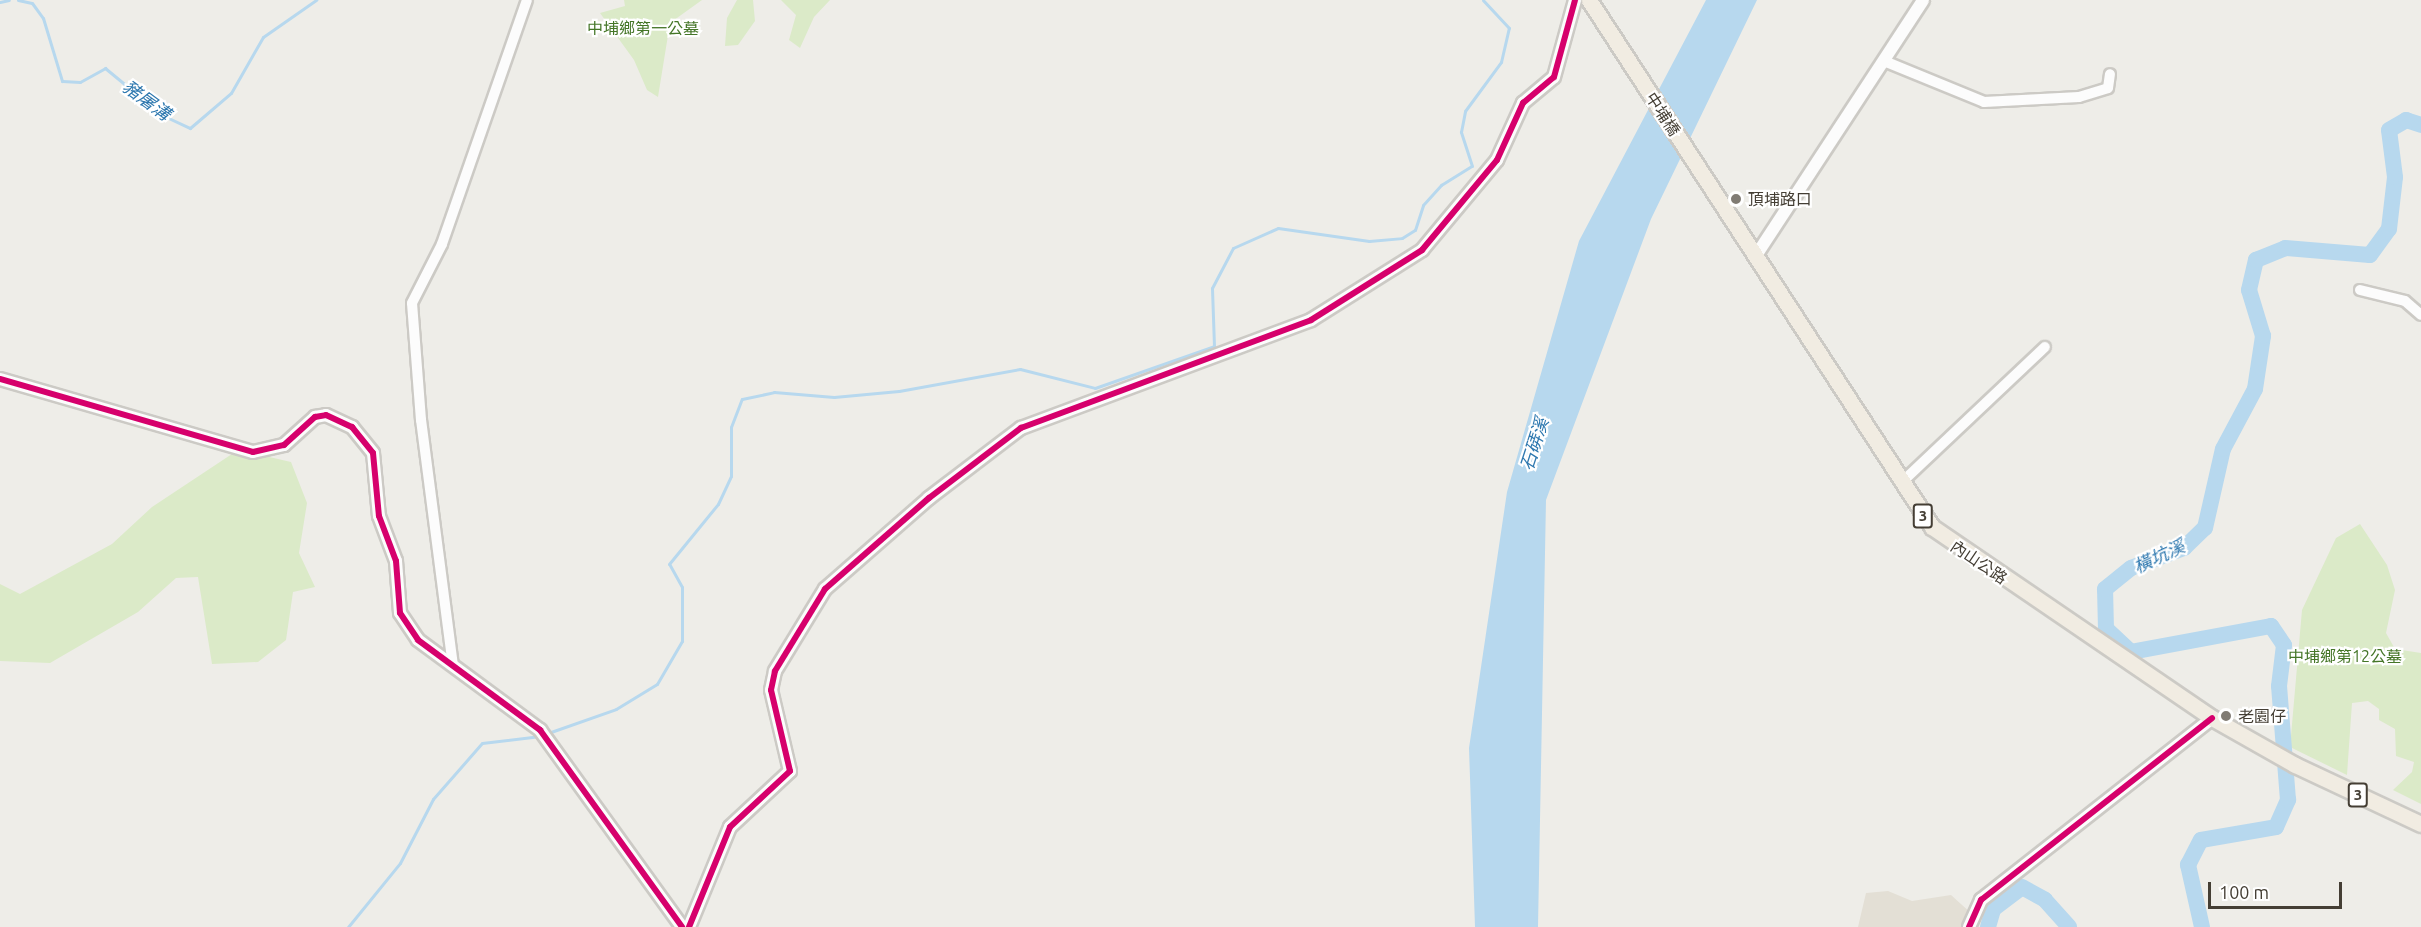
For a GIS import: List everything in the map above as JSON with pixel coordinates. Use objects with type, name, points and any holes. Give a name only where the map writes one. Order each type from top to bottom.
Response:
[{"type":"main road","name":"中埔橋","points":[[1589,0],[1701,172]]},
{"type":"main road","name":"內山公路","points":[[1701,172],[1757,254],[1901,483],[1932,527],[1958,549],[2212,718],[2295,765],[2421,824]]},
{"type":"street","points":[[453,666],[421,420],[412,303],[442,244],[527,0]]},
{"type":"street","points":[[689,927],[730,826],[790,771],[771,690],[775,671],[825,589],[929,498],[1021,428],[1311,320],[1422,250],[1497,160],[1523,103],[1554,77],[1575,0]]},
{"type":"street","points":[[1757,254],[1923,0]]},
{"type":"street","points":[[1884,61],[1984,102],[2079,97],[2108,88],[2110,74]]},
{"type":"street","points":[[2360,290],[2405,301],[2421,315]]},
{"type":"street","points":[[1901,483],[2045,346]]},
{"type":"street","points":[[0,379],[253,452],[284,445],[315,417],[326,415],[352,428],[374,453],[379,516],[396,561],[400,613],[418,640],[544,735],[682,927]]},
{"type":"street","points":[[1969,927],[1981,900],[2212,718]]},
{"type":"shaded area","points":[[1888,891],[1912,901],[1951,895],[1972,914],[1966,927],[1858,927],[1866,893]]},
{"type":"green space","name":"中埔鄉第一公墓","points":[[624,0],[702,0],[670,23],[658,97],[647,90],[634,60],[600,13],[625,6]]},
{"type":"green space","name":"中埔鄉第一公墓","points":[[737,0],[753,0],[755,21],[738,45],[725,46],[727,18]]},
{"type":"green space","points":[[781,0],[830,0],[814,17],[800,48],[789,40],[796,15]]},
{"type":"green space","points":[[238,450],[291,462],[307,503],[299,553],[315,587],[293,592],[286,640],[258,662],[212,664],[198,577],[176,578],[138,612],[50,663],[0,661],[0,584],[20,594],[112,544],[152,507]]},
{"type":"green space","name":"中埔鄉第12公墓","points":[[2360,524],[2387,565],[2395,590],[2386,633],[2395,649],[2421,653],[2421,804],[2393,790],[2412,772],[2414,762],[2396,756],[2395,729],[2379,720],[2379,709],[2368,701],[2352,703],[2347,775],[2290,747],[2302,610],[2336,538]]},
{"type":"water","name":"石硦溪","points":[[1706,0],[1757,0],[1651,219],[1546,500],[1538,927],[1475,927],[1469,748],[1507,492],[1579,241]]},
{"type":"waterway","name":"豬屠溝","points":[[0,2],[9,0]]},
{"type":"waterway","name":"豬屠溝","points":[[18,0],[32,3],[43,18],[62,81],[80,82],[105,68],[162,115],[190,128],[231,93],[263,37],[316,0]]},
{"type":"waterway","points":[[548,733],[616,709],[657,684],[682,641],[682,587],[669,564],[718,504],[731,476],[731,427],[742,399],[774,392],[834,397],[899,391],[1020,369],[1095,388],[1214,346],[1212,288],[1233,248],[1278,228],[1369,241],[1402,238],[1415,230],[1423,205],[1441,185],[1472,166],[1461,132],[1465,111],[1501,62],[1509,28],[1483,0]]},
{"type":"waterway","name":"橫坑溪","points":[[2202,927],[2188,865],[2201,840],[2276,827],[2288,800],[2279,686],[2284,645],[2271,626],[2131,652],[2106,629],[2105,589],[2131,568],[2184,548],[2205,528],[2223,449],[2255,389],[2263,336],[2249,290],[2256,260],[2285,248],[2370,255],[2389,229],[2395,177],[2389,130],[2406,120],[2421,125]]},
{"type":"waterway","points":[[348,927],[400,863],[433,799],[482,743],[541,736]]},
{"type":"waterway","name":"橫坑溪","points":[[1988,927],[1993,909],[2022,887],[2045,900],[2069,927]]},
{"type":"cycle path","points":[[689,927],[730,827],[790,771],[771,690],[775,671],[825,589],[929,498],[1021,428],[1311,320],[1422,250],[1497,160],[1523,103],[1554,77],[1575,0]]},
{"type":"cycle path","points":[[0,379],[253,452],[284,445],[315,417],[326,415],[352,427],[373,453],[379,516],[396,561],[400,613],[418,640],[540,730],[682,927]]},
{"type":"cycle path","points":[[1969,927],[1981,900],[2212,718]]},
{"type":"place","name":"頂埔路口","points":[[1736,199]]},
{"type":"place","name":"老園仔","points":[[2226,716]]}]
